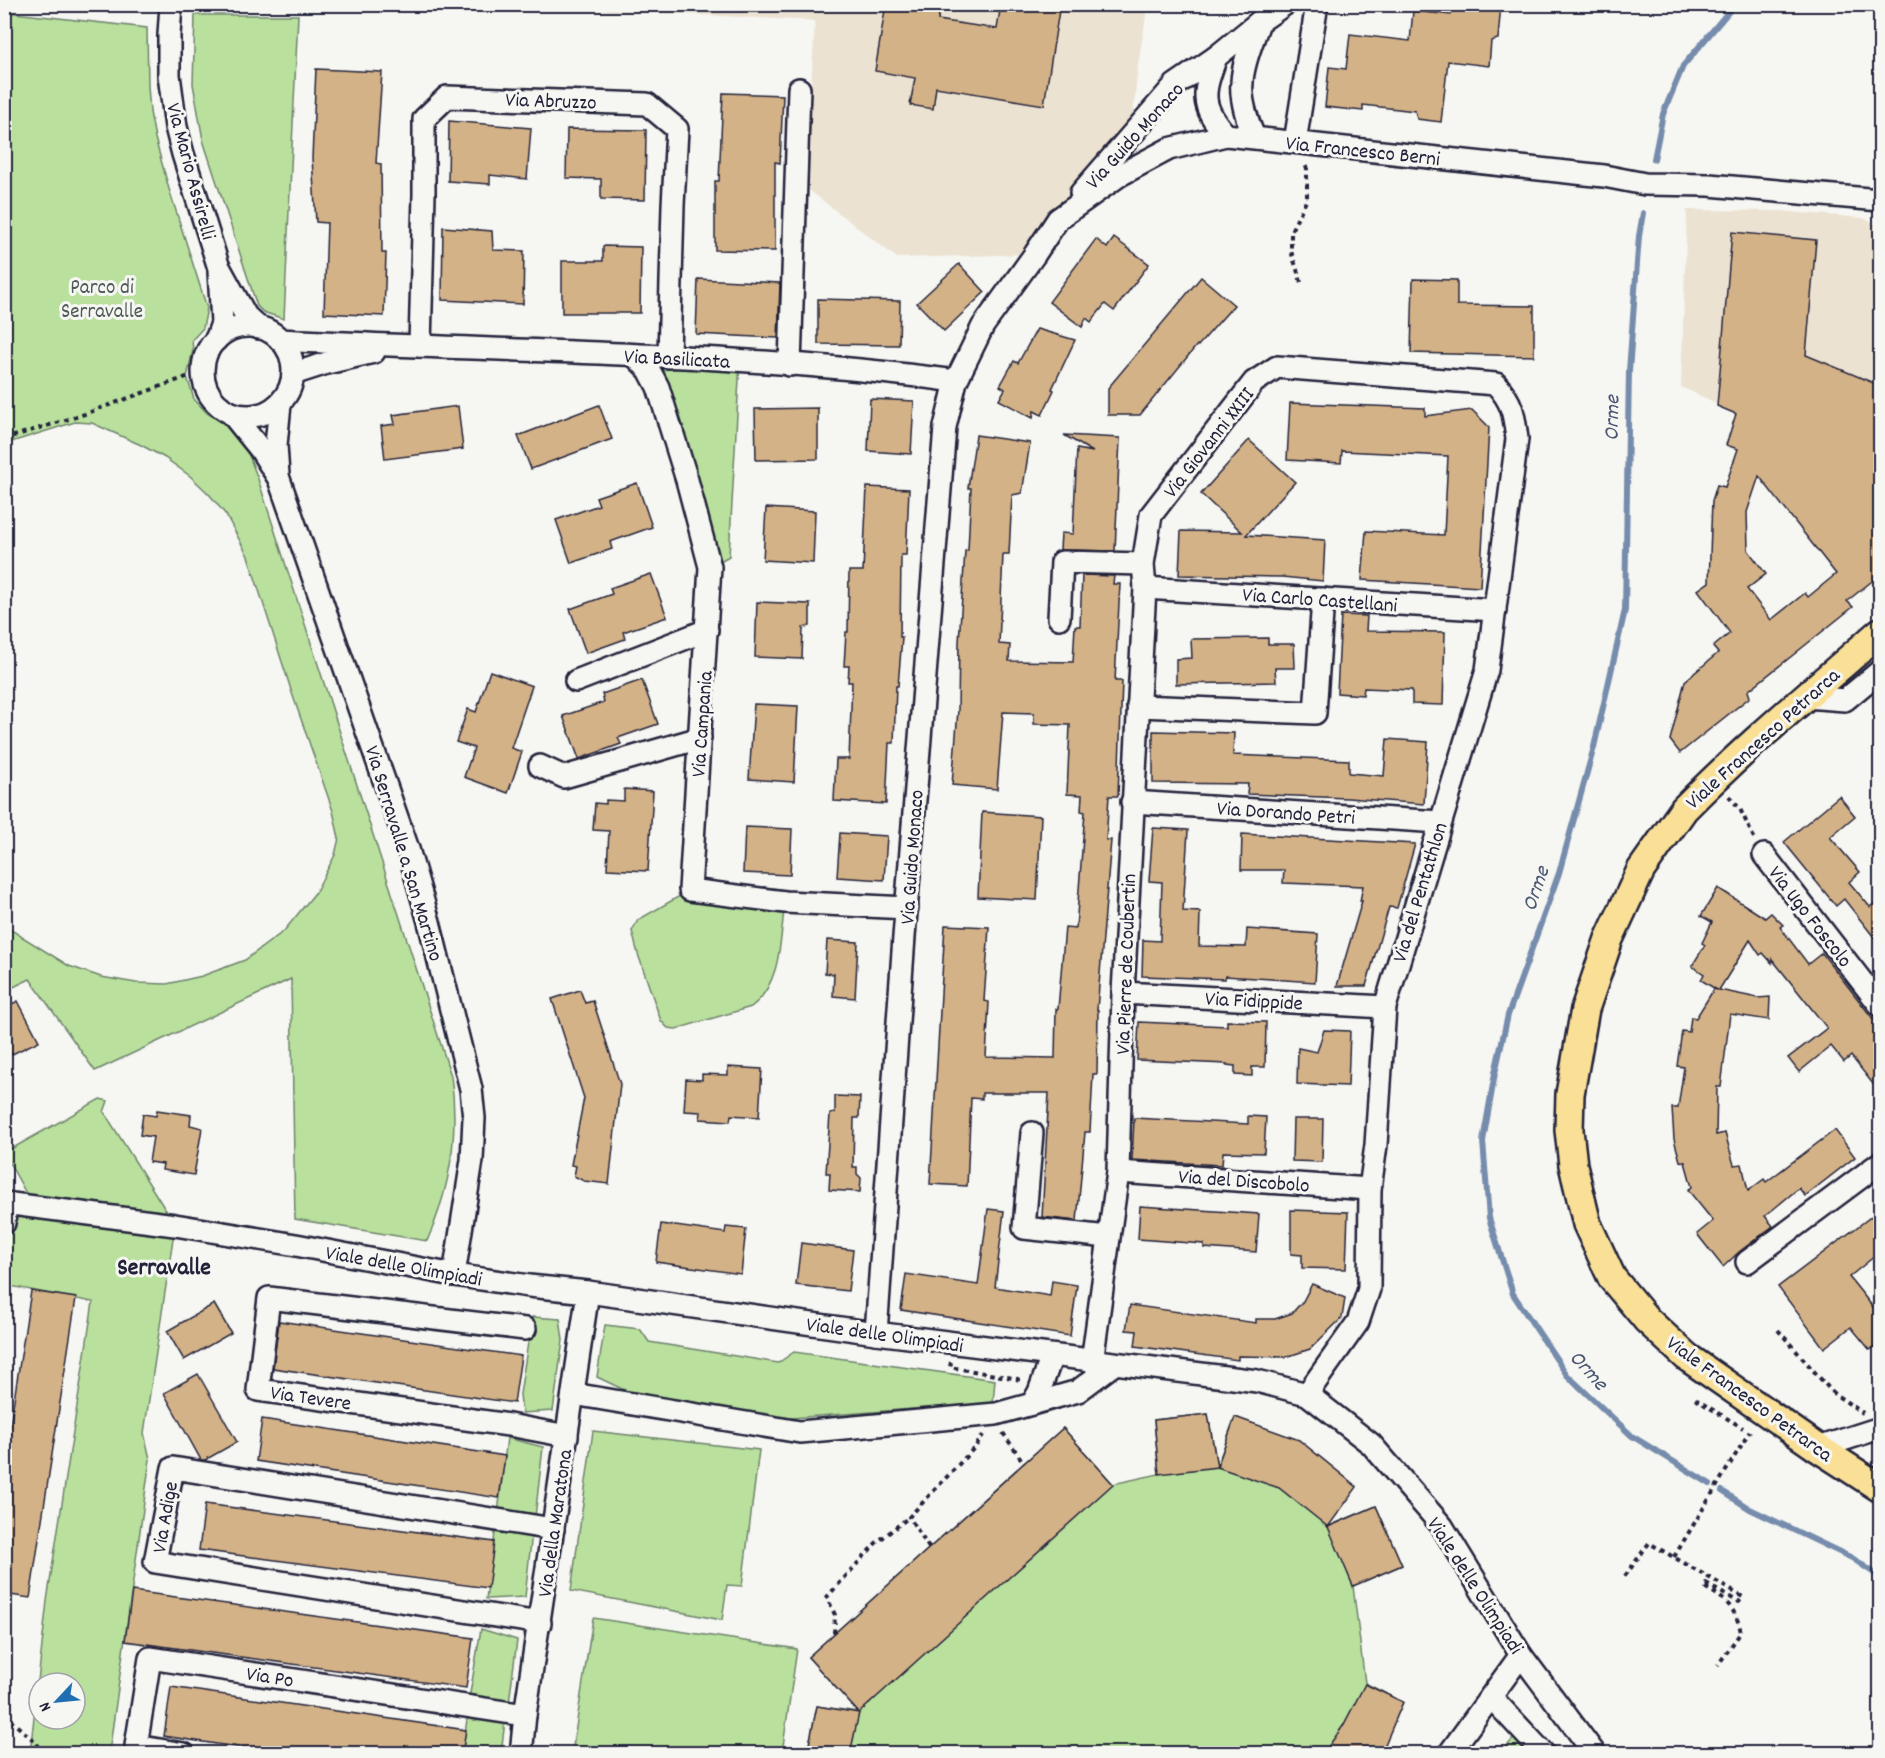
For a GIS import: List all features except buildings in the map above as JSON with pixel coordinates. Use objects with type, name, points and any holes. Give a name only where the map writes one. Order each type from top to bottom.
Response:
[{"type":"main road","name":"Viale Francesco Petrarca","points":[[1869,1477],[1818,1448],[1687,1357],[1647,1320],[1612,1278],[1587,1224],[1573,1165],[1569,1130],[1570,1094],[1585,1009],[1609,939],[1641,870],[1684,809],[1733,760],[1881,632]]},
{"type":"street","name":"Via Mario Assirelli","points":[[171,4],[169,75],[176,127],[190,180],[218,265]]},
{"type":"street","name":"Via Guido Monaco","points":[[1058,219],[1175,85],[1285,4]]},
{"type":"street","points":[[1295,142],[1317,4]]},
{"type":"street","points":[[1254,137],[1247,120],[1242,82],[1259,22]]},
{"type":"street","name":"Via Guido Monaco","points":[[1216,57],[1205,86],[1207,104],[1213,120],[1226,135]]},
{"type":"street","points":[[790,364],[799,89]]},
{"type":"street","name":"Via Abruzzo","points":[[420,346],[424,119],[447,97],[647,104],[677,129],[669,357]]},
{"type":"street","name":"Via Francesco Berni","points":[[956,381],[983,326],[1058,219],[1120,175],[1169,149],[1226,135],[1604,176],[1645,184],[1724,186],[1881,200]]},
{"type":"street","points":[[218,265],[246,316],[259,328]]},
{"type":"street","points":[[218,265],[222,323],[205,360],[203,370],[205,382],[210,395],[231,413],[260,449],[279,479]]},
{"type":"street","points":[[216,340],[236,328],[248,326],[259,328],[271,332],[280,340],[288,350],[292,362],[291,387],[280,404],[257,416],[231,413]]},
{"type":"street","name":"Via Basilicata","points":[[280,340],[790,364],[891,372],[956,381]]},
{"type":"street","name":"Via Basilicata","points":[[293,374],[327,363],[398,346]]},
{"type":"street","name":"Via Campania","points":[[635,356],[649,370],[658,387],[690,491],[710,567],[690,890],[784,902],[907,908]]},
{"type":"street","name":"Via Giovanni XXIII","points":[[1143,564],[1151,515],[1254,382],[1277,367],[1496,384]]},
{"type":"street","name":"Via Guido Monaco","points":[[876,1333],[945,427],[956,381]]},
{"type":"street","name":"Via del Pentathlon","points":[[1307,1394],[1358,1322],[1369,1289],[1370,1189],[1376,1145],[1384,1007],[1487,670],[1517,439],[1514,413],[1508,397],[1496,384]]},
{"type":"street","points":[[279,479],[276,444],[280,404]]},
{"type":"street","name":"Via Serravalle a San Martino","points":[[279,479],[408,849],[471,1089],[474,1118],[472,1160],[454,1275]]},
{"type":"street","points":[[1059,618],[1062,562],[1143,564]]},
{"type":"street","name":"Via Pierre de Coubertin","points":[[1092,1362],[1118,1172],[1123,993],[1145,588],[1143,564]]},
{"type":"street","name":"Via Carlo Castellani","points":[[1145,588],[1495,610]]},
{"type":"street","points":[[1138,706],[1315,713],[1323,599]]},
{"type":"street","points":[[576,681],[707,630]]},
{"type":"street","points":[[1805,697],[1845,700],[1881,671]]},
{"type":"street","points":[[540,766],[564,777],[700,738]]},
{"type":"street","name":"Via Dorando Petri","points":[[1132,802],[1440,822]]},
{"type":"street","name":"Via Ugo Foscolo","points":[[1764,855],[1881,1005]]},
{"type":"street","name":"Via Fidippide","points":[[1123,993],[1384,1007]]},
{"type":"street","points":[[1032,1133],[1024,1228],[1108,1237]]},
{"type":"street","points":[[1747,1262],[1881,1163]]},
{"type":"street","name":"Via del Discobolo","points":[[1118,1172],[1370,1189]]},
{"type":"street","name":"Viale delle Olimpiadi","points":[[5,1210],[175,1225],[454,1275],[1092,1362],[1257,1381],[1307,1394],[1371,1444],[1442,1526],[1521,1656],[1595,1754]]},
{"type":"street","name":"Via della Maratona","points":[[521,1754],[588,1292]]},
{"type":"street","name":"Via Tevere","points":[[525,1329],[269,1298],[258,1390],[509,1425],[567,1436]]},
{"type":"street","points":[[1032,1404],[1039,1392],[1052,1356]]},
{"type":"street","points":[[573,1394],[800,1432],[996,1414],[1078,1391],[1114,1364]]},
{"type":"street","points":[[1818,1448],[1872,1426]]},
{"type":"street","points":[[1869,1477],[1857,1450],[1872,1426]]},
{"type":"street","name":"Via Adige","points":[[540,1623],[155,1562],[173,1468],[553,1529]]},
{"type":"street","points":[[1449,1754],[1521,1656]]},
{"type":"street","name":"Via Po","points":[[184,1754],[136,1746],[150,1658],[525,1715]]},
{"type":"street","points":[[1491,1697],[1544,1754]]},
{"type":"path","points":[[1295,142],[1307,169],[1307,199],[1291,231],[1291,250],[1301,282]]},
{"type":"path","points":[[4,439],[79,416],[203,370]]},
{"type":"path","points":[[1726,792],[1740,809],[1764,855]]},
{"type":"path","points":[[1778,1330],[1833,1393],[1868,1417],[1872,1426]]},
{"type":"path","points":[[834,1633],[835,1615],[827,1597],[876,1543],[909,1517],[976,1446],[988,1428]]},
{"type":"path","points":[[1674,1557],[1750,1431]]},
{"type":"path","points":[[909,1517],[929,1548]]},
{"type":"path","points":[[1625,1576],[1649,1543],[1743,1597],[1739,1602],[1706,1584],[1704,1587],[1721,1597],[1733,1609],[1741,1632],[1718,1665]]},
{"type":"path","points":[[10,1720],[37,1743],[41,1754]]},
{"type":"shaded area","points":[[516,5],[1148,5],[1138,65],[1131,135],[1035,254],[897,258],[805,187],[815,21]]},
{"type":"shaded area","points":[[1687,210],[1780,211],[1863,218],[1880,226],[1880,477],[1681,387]]},
{"type":"shaded area","points":[[5,1743],[31,1747],[30,1753],[5,1754]]},
{"type":"green space","name":"Parco di Serravalle","points":[[5,12],[147,28],[148,86],[155,138],[207,308],[203,328],[192,340],[193,350],[187,377],[194,399],[207,413],[236,432],[248,453],[258,479],[451,1076],[454,1118],[451,1160],[442,1201],[427,1241],[295,1219],[291,979],[95,1071],[30,979],[5,991],[5,926],[69,966],[101,977],[136,983],[167,984],[202,976],[245,960],[284,931],[315,893],[335,855],[339,838],[333,811],[248,556],[226,515],[209,494],[190,476],[165,458],[92,423],[75,422],[5,444]]},
{"type":"green space","points":[[195,15],[298,15],[284,319],[263,312],[257,306],[203,140],[193,84]]},
{"type":"green space","points":[[635,356],[740,361],[729,556],[710,567],[687,480]]},
{"type":"green space","points":[[690,890],[785,902],[778,959],[769,986],[751,1007],[676,1029],[668,1028],[661,1021],[632,931],[638,920]]},
{"type":"green space","points":[[100,1099],[108,1101],[104,1112],[175,1225],[144,1433],[150,1459],[109,1753],[30,1753],[32,1731],[87,1731],[87,1671],[39,1671],[47,1601],[93,1302],[5,1285],[6,1203],[33,1206],[4,1153]]},
{"type":"green space","points":[[532,1317],[560,1319],[563,1340],[553,1411],[522,1413],[520,1394]]},
{"type":"green space","points":[[605,1325],[640,1329],[649,1342],[778,1363],[794,1352],[995,1380],[993,1403],[791,1418],[637,1396],[597,1377]]},
{"type":"green space","points":[[1208,1414],[1217,1466],[1235,1417],[1292,1438],[1329,1526],[1376,1506],[1402,1565],[1353,1586],[1365,1683],[1403,1702],[1380,1753],[807,1754],[817,1706],[858,1712],[808,1657],[1063,1428],[1113,1484],[1159,1474],[1154,1420]]},
{"type":"green space","points":[[593,1431],[759,1450],[742,1586],[727,1585],[722,1620],[571,1591]]},
{"type":"green space","points":[[507,1438],[543,1447],[535,1517],[498,1513]]},
{"type":"green space","points":[[496,1526],[532,1532],[525,1597],[486,1599]]},
{"type":"green space","points":[[593,1618],[797,1649],[782,1753],[572,1753]]},
{"type":"green space","points":[[481,1629],[517,1640],[509,1703],[469,1699]]},
{"type":"green space","points":[[468,1713],[505,1721],[501,1753],[462,1754]]},
{"type":"green space","points":[[1521,1730],[1544,1754],[1500,1754]]},
{"type":"waterway","name":"Orme","points":[[1654,159],[1663,114],[1683,66],[1735,4]]},
{"type":"waterway","name":"Orme","points":[[1643,213],[1639,236],[1629,371],[1625,610],[1594,747],[1559,873],[1508,1015],[1483,1141],[1489,1218],[1513,1294],[1567,1375],[1632,1436],[1710,1484]]},
{"type":"waterway","name":"Orme","points":[[1722,1491],[1750,1509],[1852,1558],[1880,1577]]},
{"type":"district","name":"Serravalle","points":[[164,1266]]}]
